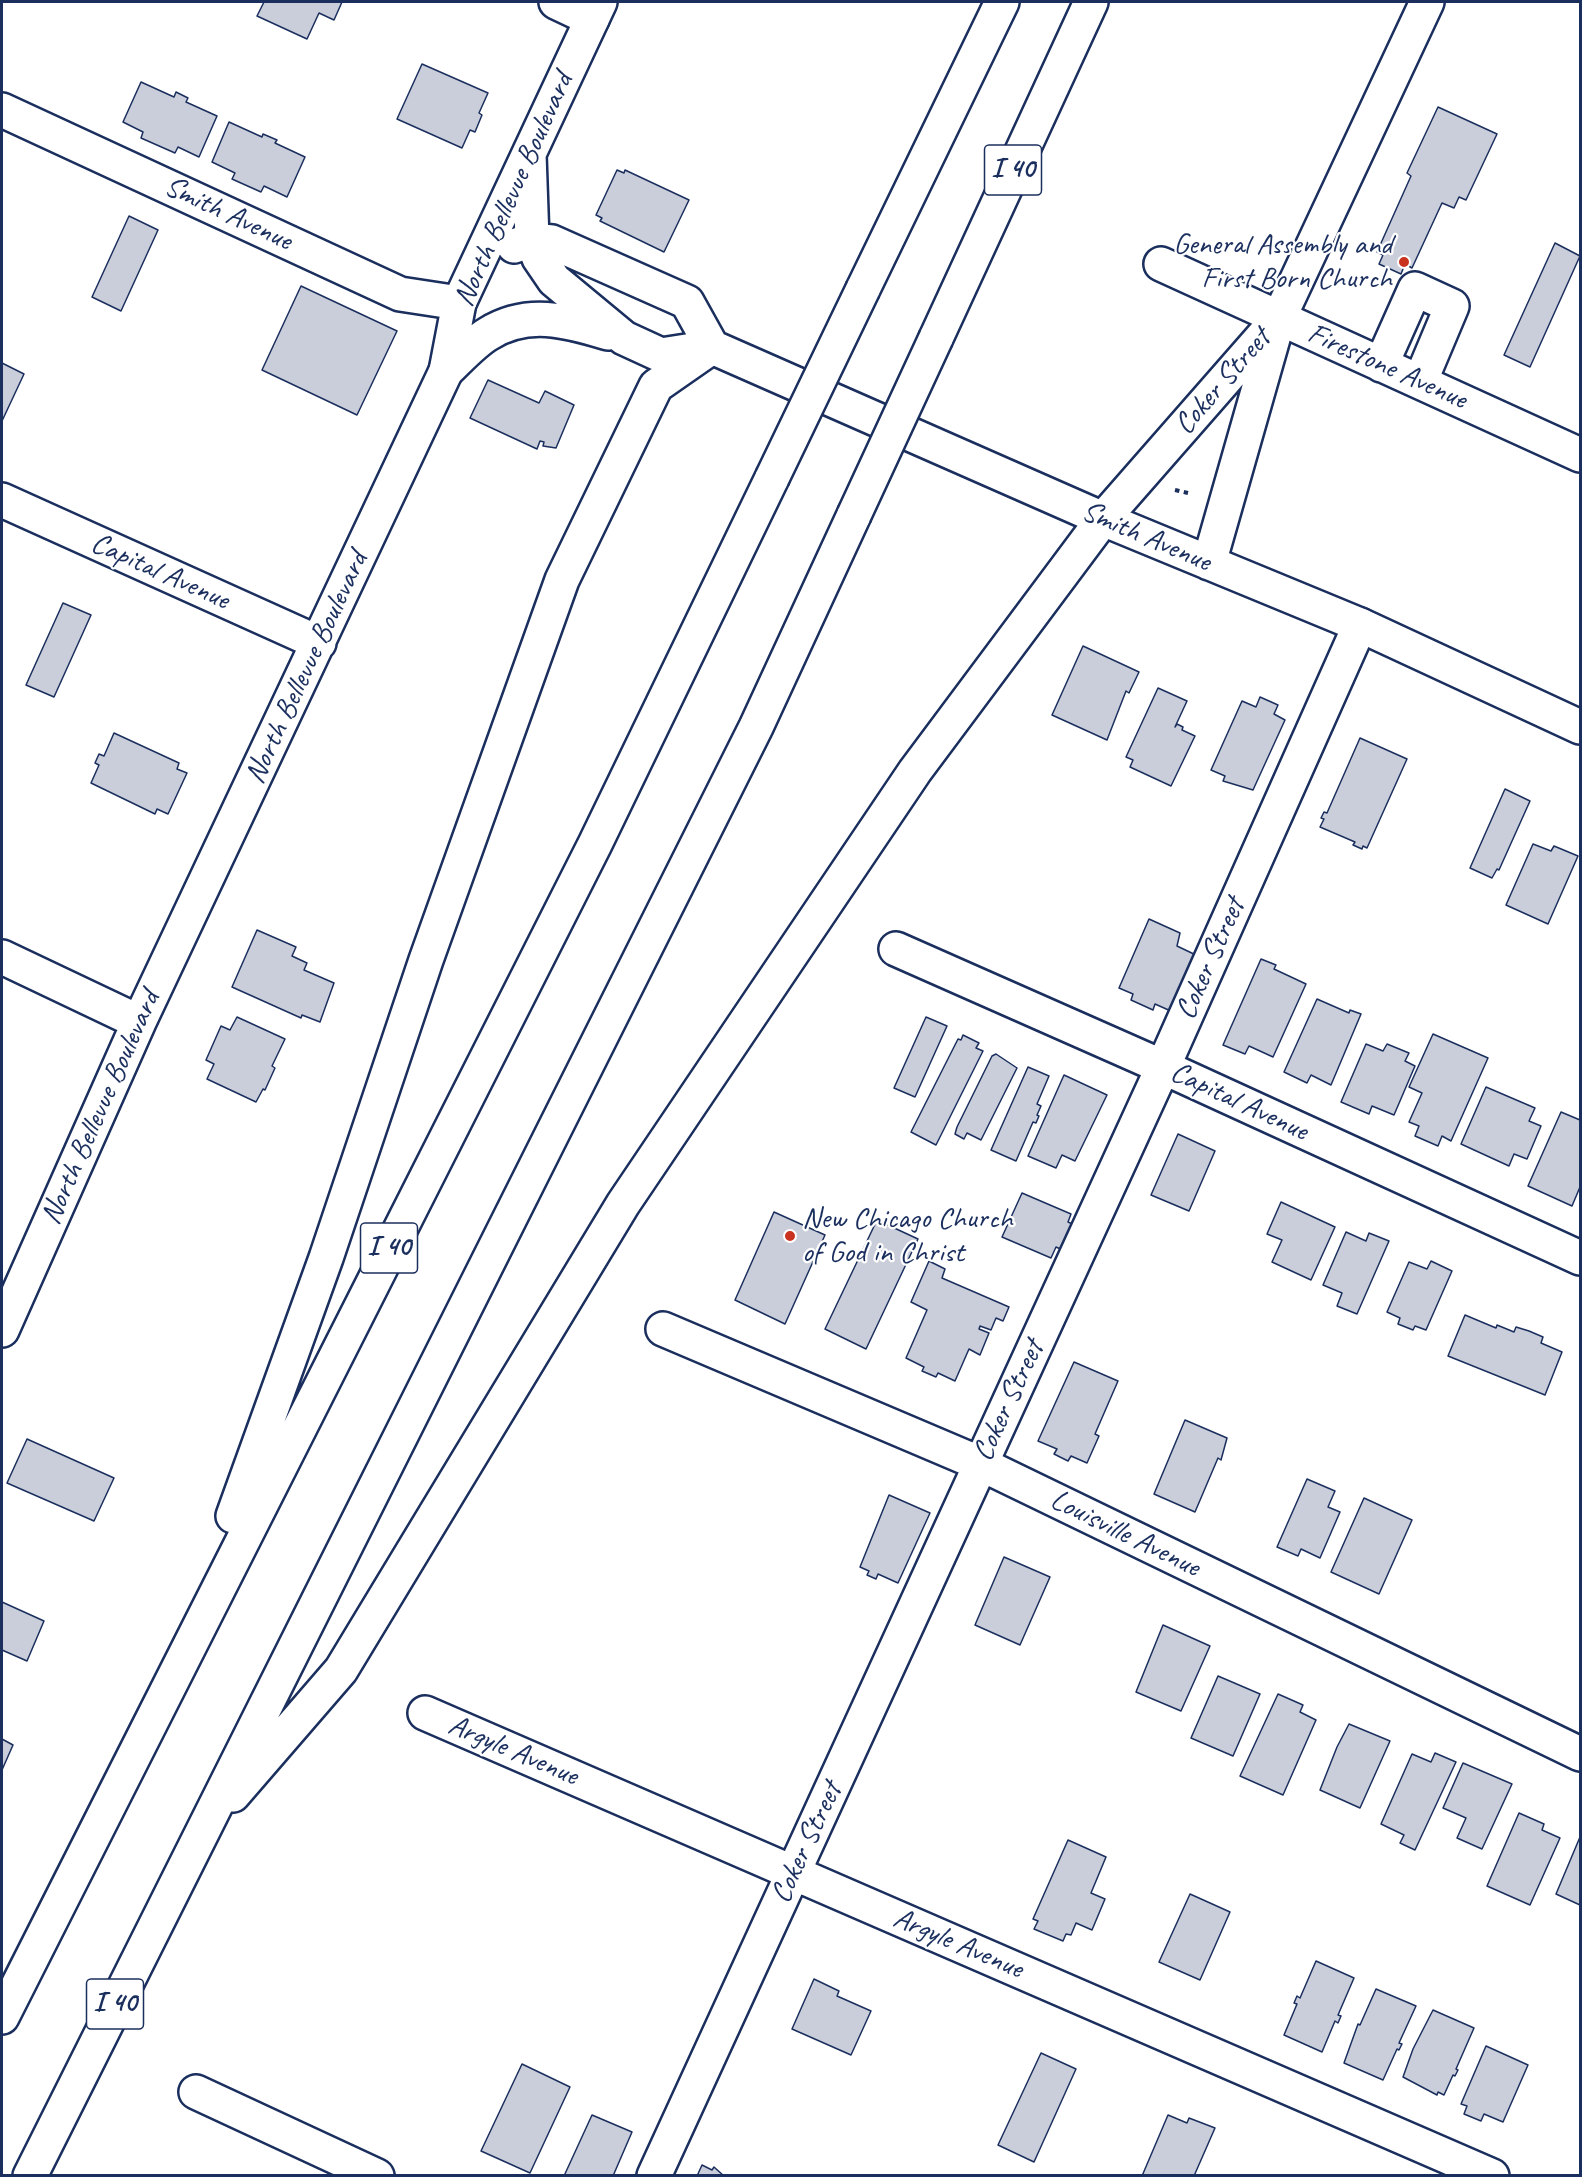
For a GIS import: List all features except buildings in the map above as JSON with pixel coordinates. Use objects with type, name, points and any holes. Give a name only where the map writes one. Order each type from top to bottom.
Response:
[{"type":"main road","points":[[556,2],[596,10]]},
{"type":"main road","name":"I 40","points":[[2,2017],[186,1648],[595,844],[1002,2]]},
{"type":"main road","name":"I 40","points":[[30,2175],[756,727],[1091,2]]},
{"type":"main road","name":"Coker Street","points":[[200,1833],[341,1670],[623,1204],[915,771],[1103,519],[1279,318],[1427,2]]},
{"type":"main road","name":"North Bellevue Boulevard","points":[[2,1330],[139,1022],[446,371],[459,303],[596,10]]},
{"type":"main road","name":"Smith Avenue","points":[[2,110],[400,294],[459,303]]},
{"type":"main road","points":[[529,154],[532,240],[538,258],[554,280],[624,338]]},
{"type":"main road","points":[[474,271],[507,249],[532,240],[552,242],[687,302],[712,347]]},
{"type":"main road","name":"Firestone Avenue","points":[[1161,264],[1581,455]]},
{"type":"main road","points":[[1381,365],[1414,289],[1452,306],[1420,382]]},
{"type":"main road","points":[[446,371],[487,334],[532,318],[561,319],[624,338],[661,355],[712,347]]},
{"type":"main road","points":[[1209,563],[1279,318]]},
{"type":"main road","points":[[186,1648],[322,1269],[430,949],[562,580],[656,386],[712,347]]},
{"type":"main road","name":"Smith Avenue","points":[[712,347],[1103,519],[1360,625],[1581,727]]},
{"type":"main road","name":"Capital Avenue","points":[[2,500],[319,643]]},
{"type":"main road","name":"Coker Street","points":[[654,2175],[1163,1067],[1360,625]]},
{"type":"main road","name":"Capital Avenue","points":[[896,949],[1163,1067],[1581,1258]]},
{"type":"main road","points":[[2,957],[139,1022]]},
{"type":"main road","name":"Louisville Avenue","points":[[663,1329],[981,1464],[1581,1754]]},
{"type":"main road","name":"Argyle Avenue","points":[[425,1713],[1492,2175]]},
{"type":"main road","points":[[196,2092],[378,2175]]},
{"type":"place","name":"General Assembly and First Born Church","points":[[1404,262]]},
{"type":"place","name":"New Chicago Church of God in Christ","points":[[790,1236]]}]
